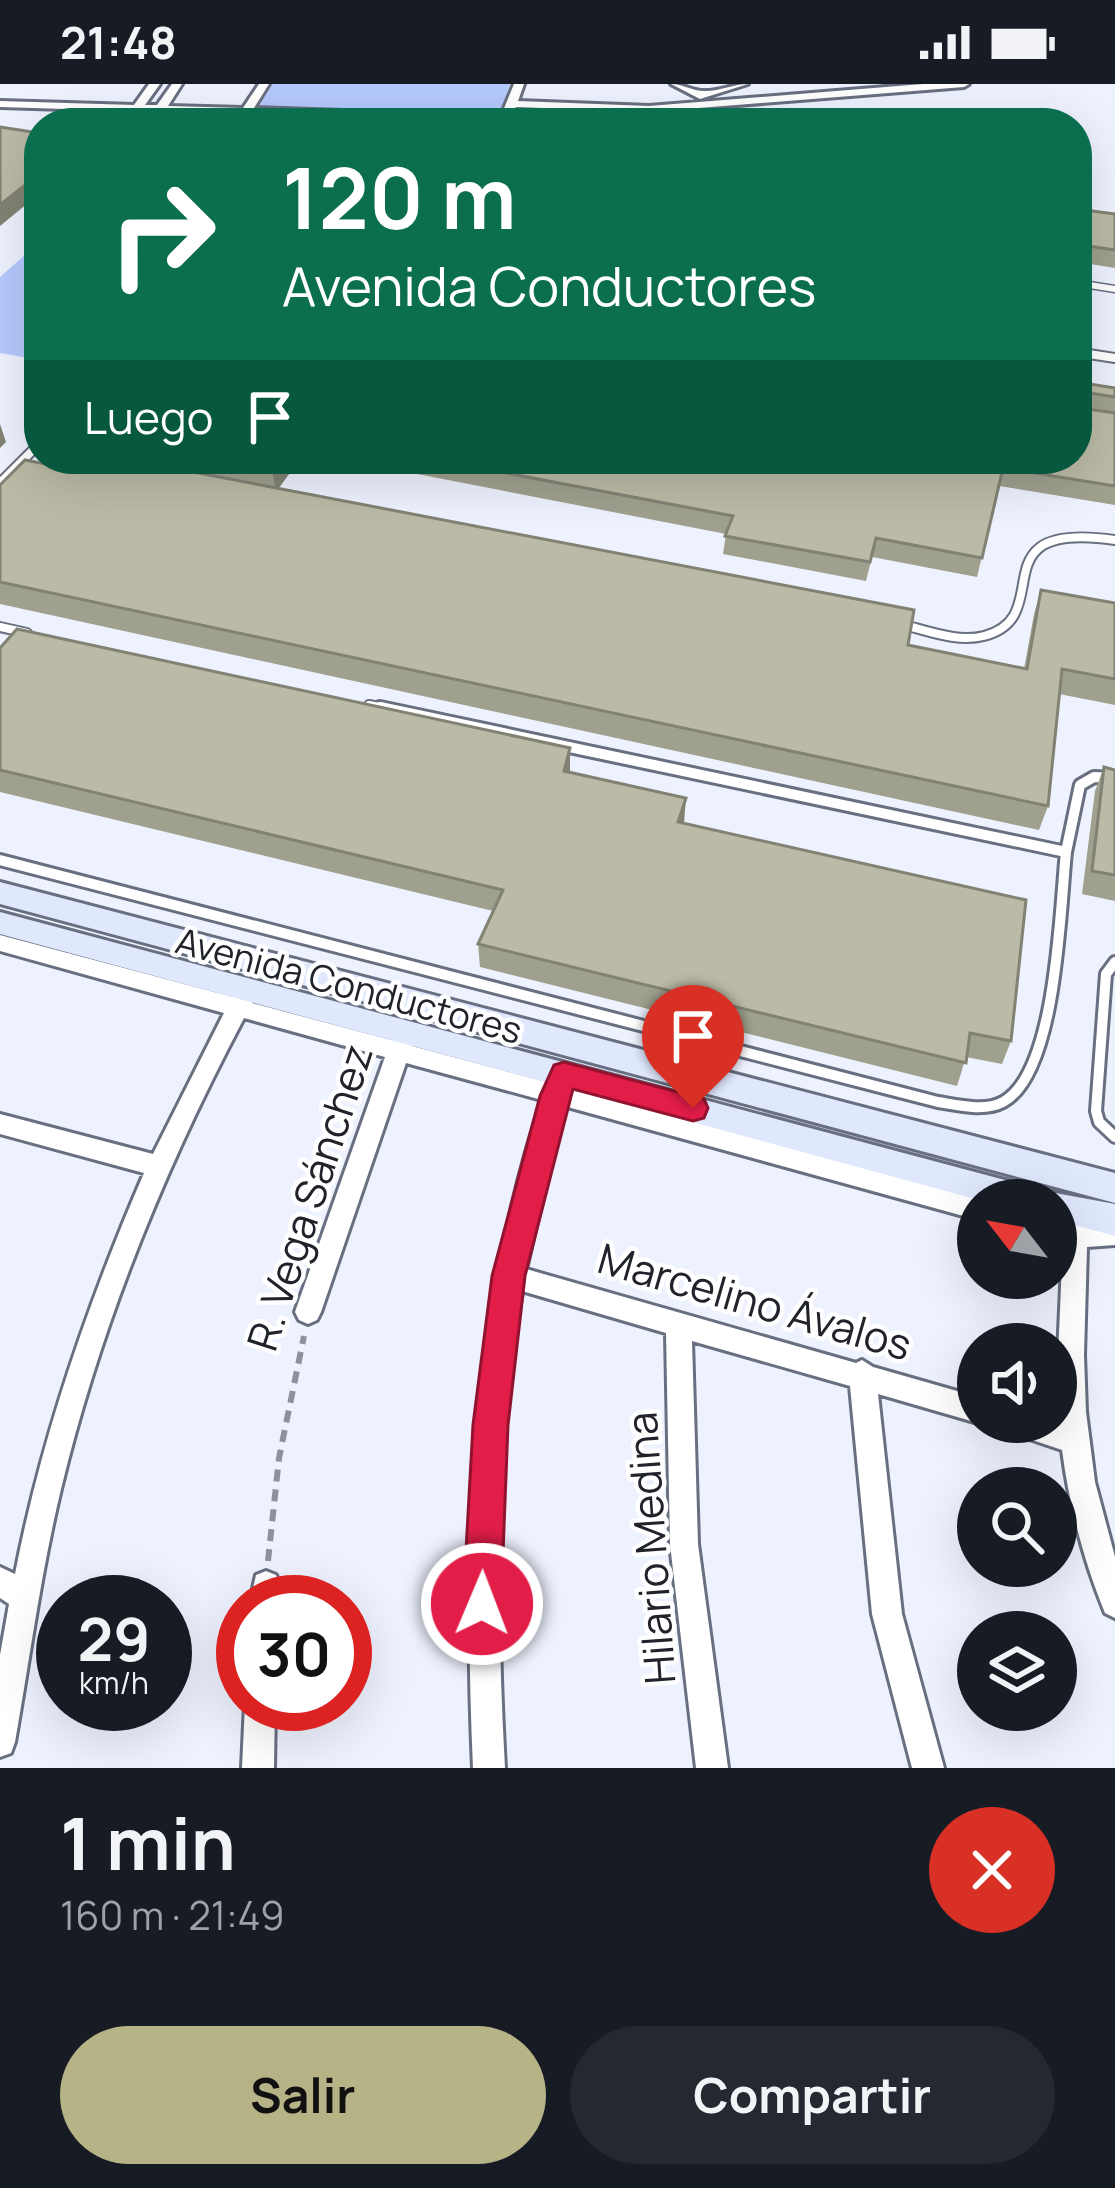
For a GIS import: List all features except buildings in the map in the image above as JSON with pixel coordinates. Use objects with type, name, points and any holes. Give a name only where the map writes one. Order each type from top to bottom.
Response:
[{"type":"main road","name":"Avenida Conductores","points":[[0,893],[1115,1188]]},
{"type":"main road","name":"Avenida Conductores","points":[[0,923],[244,998],[560,1085],[957,1181]]},
{"type":"main road","points":[[1077,1220],[1115,1220]]},
{"type":"street","points":[[0,104],[57,100],[137,108],[155,84]]},
{"type":"street","points":[[509,108],[518,84]]},
{"type":"street","points":[[676,84],[703,95]]},
{"type":"street","points":[[665,108],[743,84]]},
{"type":"street","points":[[512,104],[601,102],[665,108],[865,88],[964,84]]},
{"type":"street","points":[[842,108],[865,88]]},
{"type":"street","points":[[0,943],[244,998],[157,1166],[70,1410],[13,1589],[0,1742]]},
{"type":"street","name":"R. Vega Sánchez","points":[[308,1312],[402,1042]]},
{"type":"street","points":[[489,1768],[481,1644],[484,1524],[509,1276],[560,1085],[957,1203]]},
{"type":"street","points":[[1,1126],[157,1166]]},
{"type":"street","points":[[1077,1223],[1115,1234]]},
{"type":"street","name":"Marcelino Ávalos","points":[[509,1276],[957,1403]]},
{"type":"street","name":"Hilario Medina","points":[[679,1322],[684,1544],[712,1768]]},
{"type":"street","points":[[862,1373],[887,1614],[928,1768]]},
{"type":"street","points":[[1075,1443],[1092,1527],[1115,1603]]},
{"type":"street","points":[[257,1768],[259,1731]]},
{"type":"lane","points":[[0,483],[24,462]]},
{"type":"lane","points":[[896,623],[965,637],[992,634],[1012,620],[1034,552],[1043,541],[1061,535],[1115,540]]},
{"type":"lane","points":[[0,627],[31,634]]},
{"type":"lane","points":[[353,702],[1066,852]]},
{"type":"lane","points":[[0,860],[938,1102],[987,1106],[1005,1102],[1034,1068],[1043,1037],[1079,785],[1094,777],[1115,778]]},
{"type":"lane","points":[[1115,962],[1106,974],[1096,1111],[1099,1122],[1115,1137]]},
{"type":"path","name":"R. Vega Sánchez","points":[[267,1575],[279,1458],[308,1312]]},
{"type":"shaded area","points":[[271,84],[510,84],[501,108],[258,108]]},
{"type":"shaded area","points":[[24,256],[24,357],[0,353],[0,277]]},
{"type":"route","points":[[482,1604],[491,1425],[509,1276],[564,1074],[693,1108]]}]
